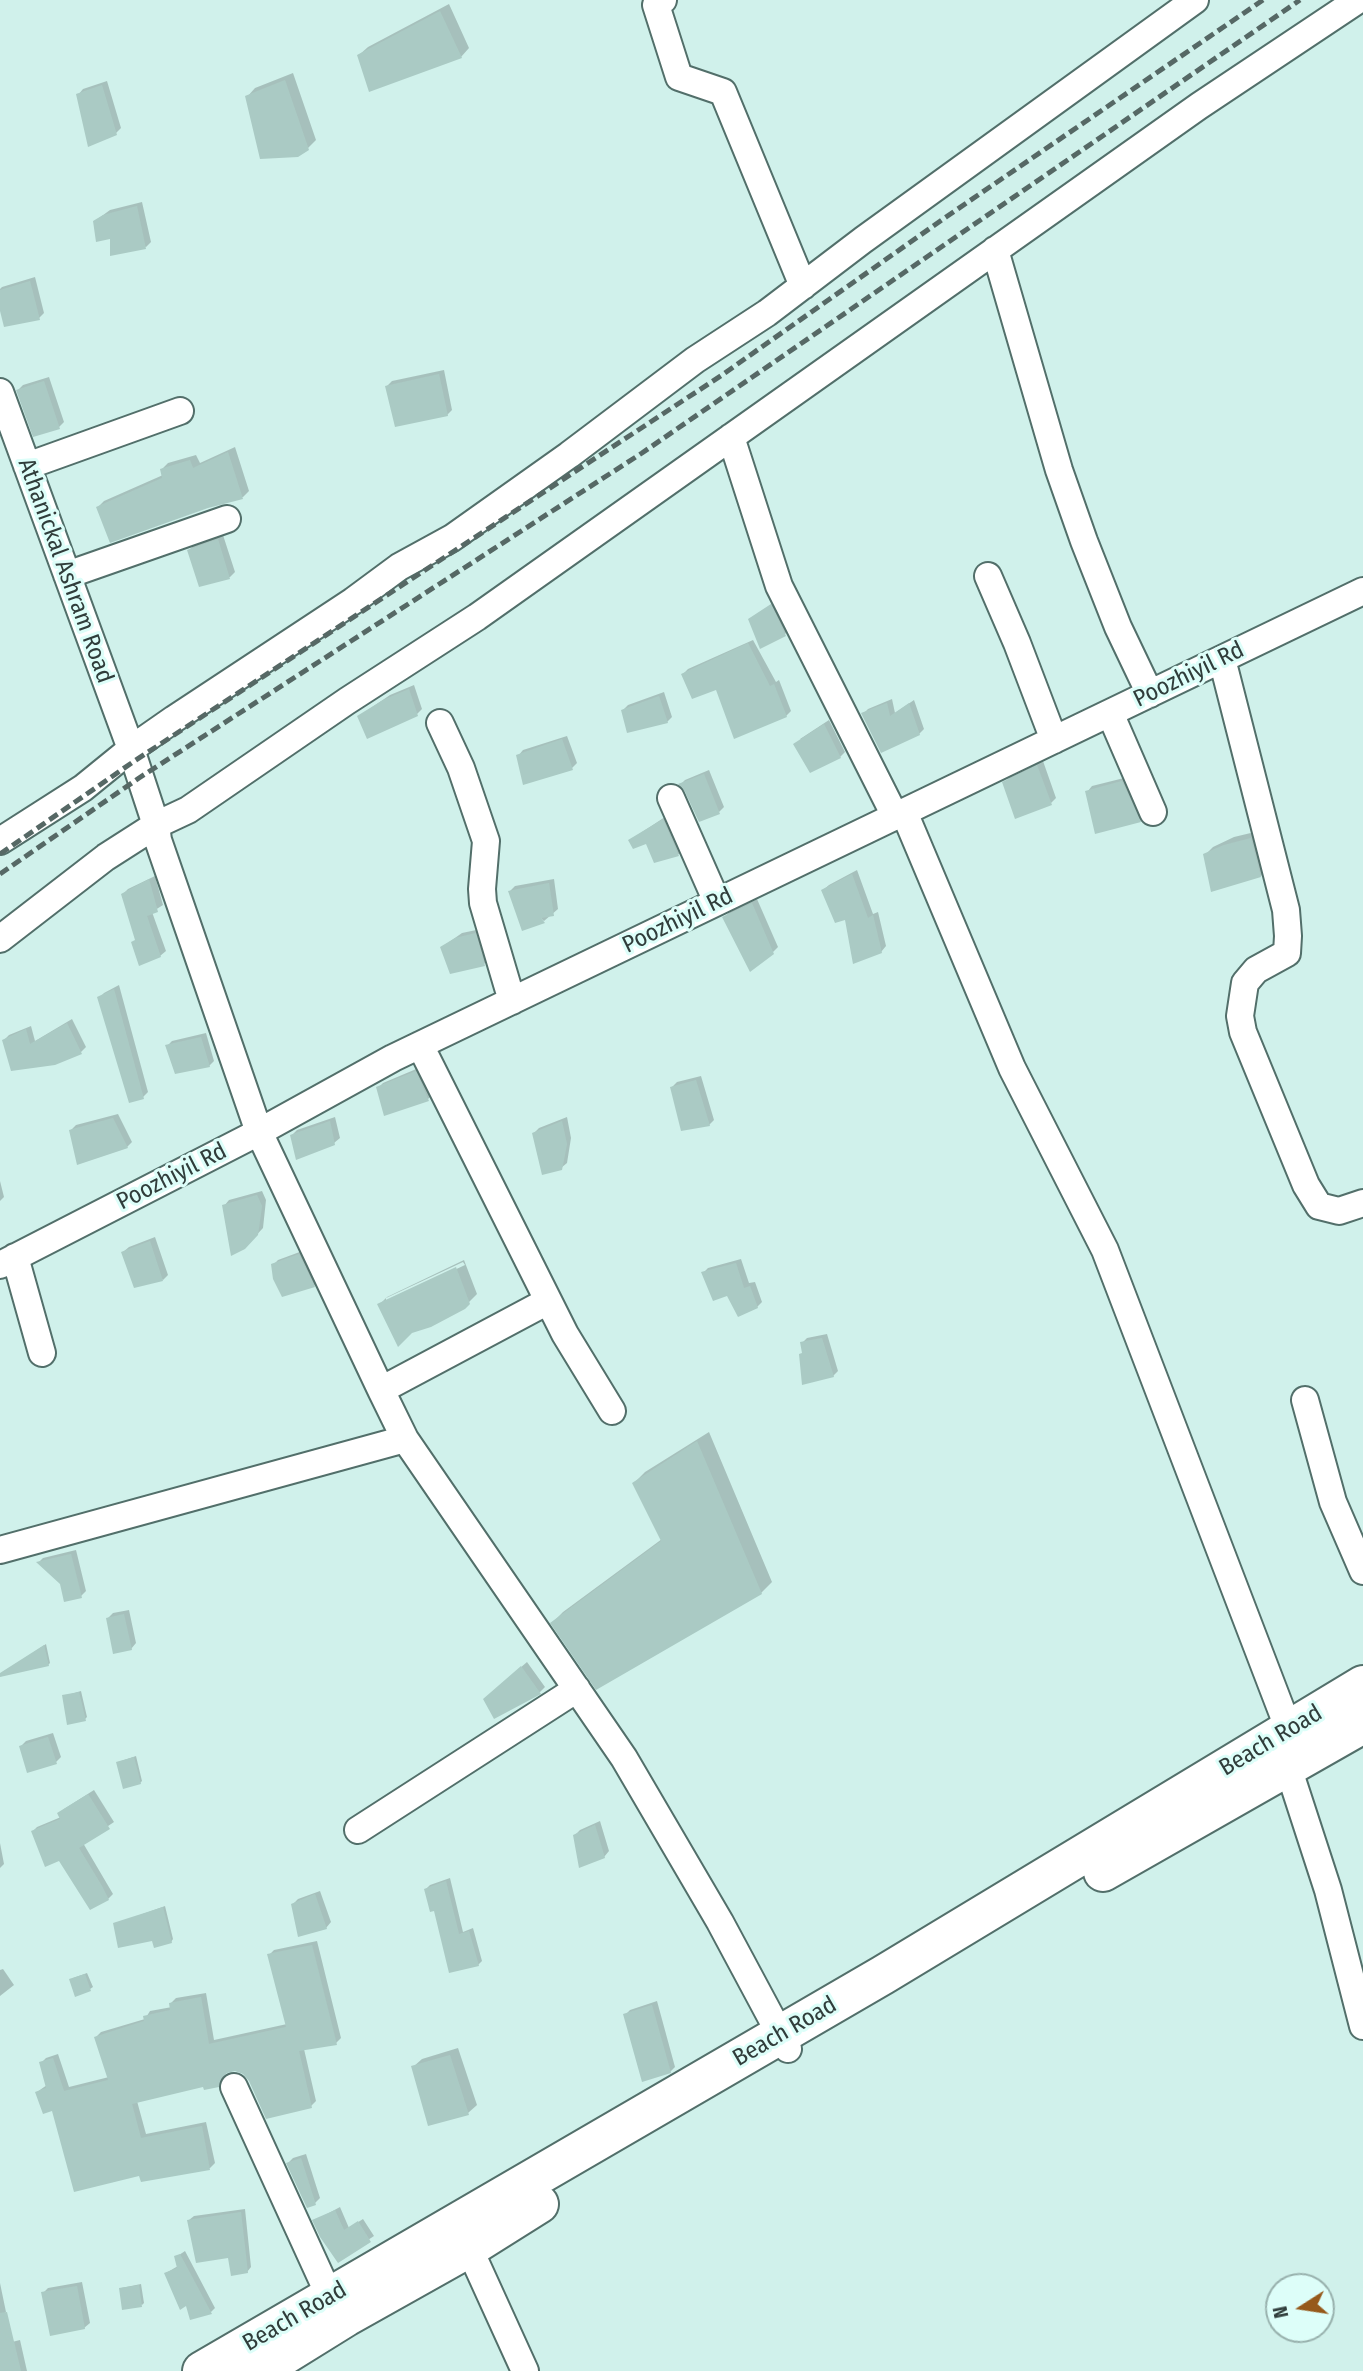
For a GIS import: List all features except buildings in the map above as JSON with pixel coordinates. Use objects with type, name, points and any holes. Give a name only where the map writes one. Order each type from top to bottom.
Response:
[{"type":"main road","name":"Beach Road","points":[[202,2371],[785,2042],[1289,1748],[1363,1685]]},
{"type":"main road","points":[[1289,1748],[1363,1724]]},
{"type":"main road","points":[[261,2371],[346,2317],[469,2248],[785,2042]]},
{"type":"street","points":[[663,0],[656,5],[679,77],[723,92],[803,286]]},
{"type":"street","points":[[0,841],[83,788],[131,749],[266,657],[399,568],[452,538],[569,455],[695,360],[767,313],[1195,0]]},
{"type":"street","points":[[0,939],[106,857],[156,825],[188,810],[347,701],[477,617],[1199,106],[1358,0]]},
{"type":"street","points":[[995,250],[1071,506],[1118,627],[1150,694]]},
{"type":"street","name":"Athanickal Ashram Road","points":[[0,392],[131,749],[156,825],[158,840],[259,1132],[405,1439],[631,1769],[720,1922],[785,2042]]},
{"type":"street","points":[[27,466],[180,411]]},
{"type":"street","points":[[731,437],[779,586],[900,814],[1012,1068],[1105,1250],[1289,1748],[1363,2026]]},
{"type":"street","points":[[67,575],[227,519]]},
{"type":"street","points":[[988,576],[1054,740]]},
{"type":"street","name":"Poozhiyil Rd","points":[[8,1261],[259,1132],[420,1045],[1363,591]]},
{"type":"street","points":[[1222,659],[1283,897],[1289,936],[1287,953],[1256,970],[1245,983],[1240,1016],[1243,1032],[1306,1185],[1320,1206],[1339,1211],[1363,1203]]},
{"type":"street","points":[[1110,713],[1153,812]]},
{"type":"street","points":[[440,723],[461,768],[486,841],[483,903],[512,1001]]},
{"type":"street","points":[[671,798],[716,902]]},
{"type":"street","points":[[420,1045],[565,1334],[612,1411]]},
{"type":"street","points":[[8,1261],[42,1353]]},
{"type":"street","points":[[382,1390],[548,1301]]},
{"type":"street","points":[[1305,1400],[1333,1502],[1363,1571]]},
{"type":"street","points":[[0,1550],[405,1439]]},
{"type":"street","points":[[358,1830],[577,1689]]},
{"type":"street","points":[[234,2087],[330,2297]]},
{"type":"street","points":[[469,2248],[525,2371]]},
{"type":"railway","points":[[0,854],[133,762],[722,375],[946,217],[1263,0]]},
{"type":"railway","points":[[0,874],[139,778],[642,453],[1300,0]]}]
